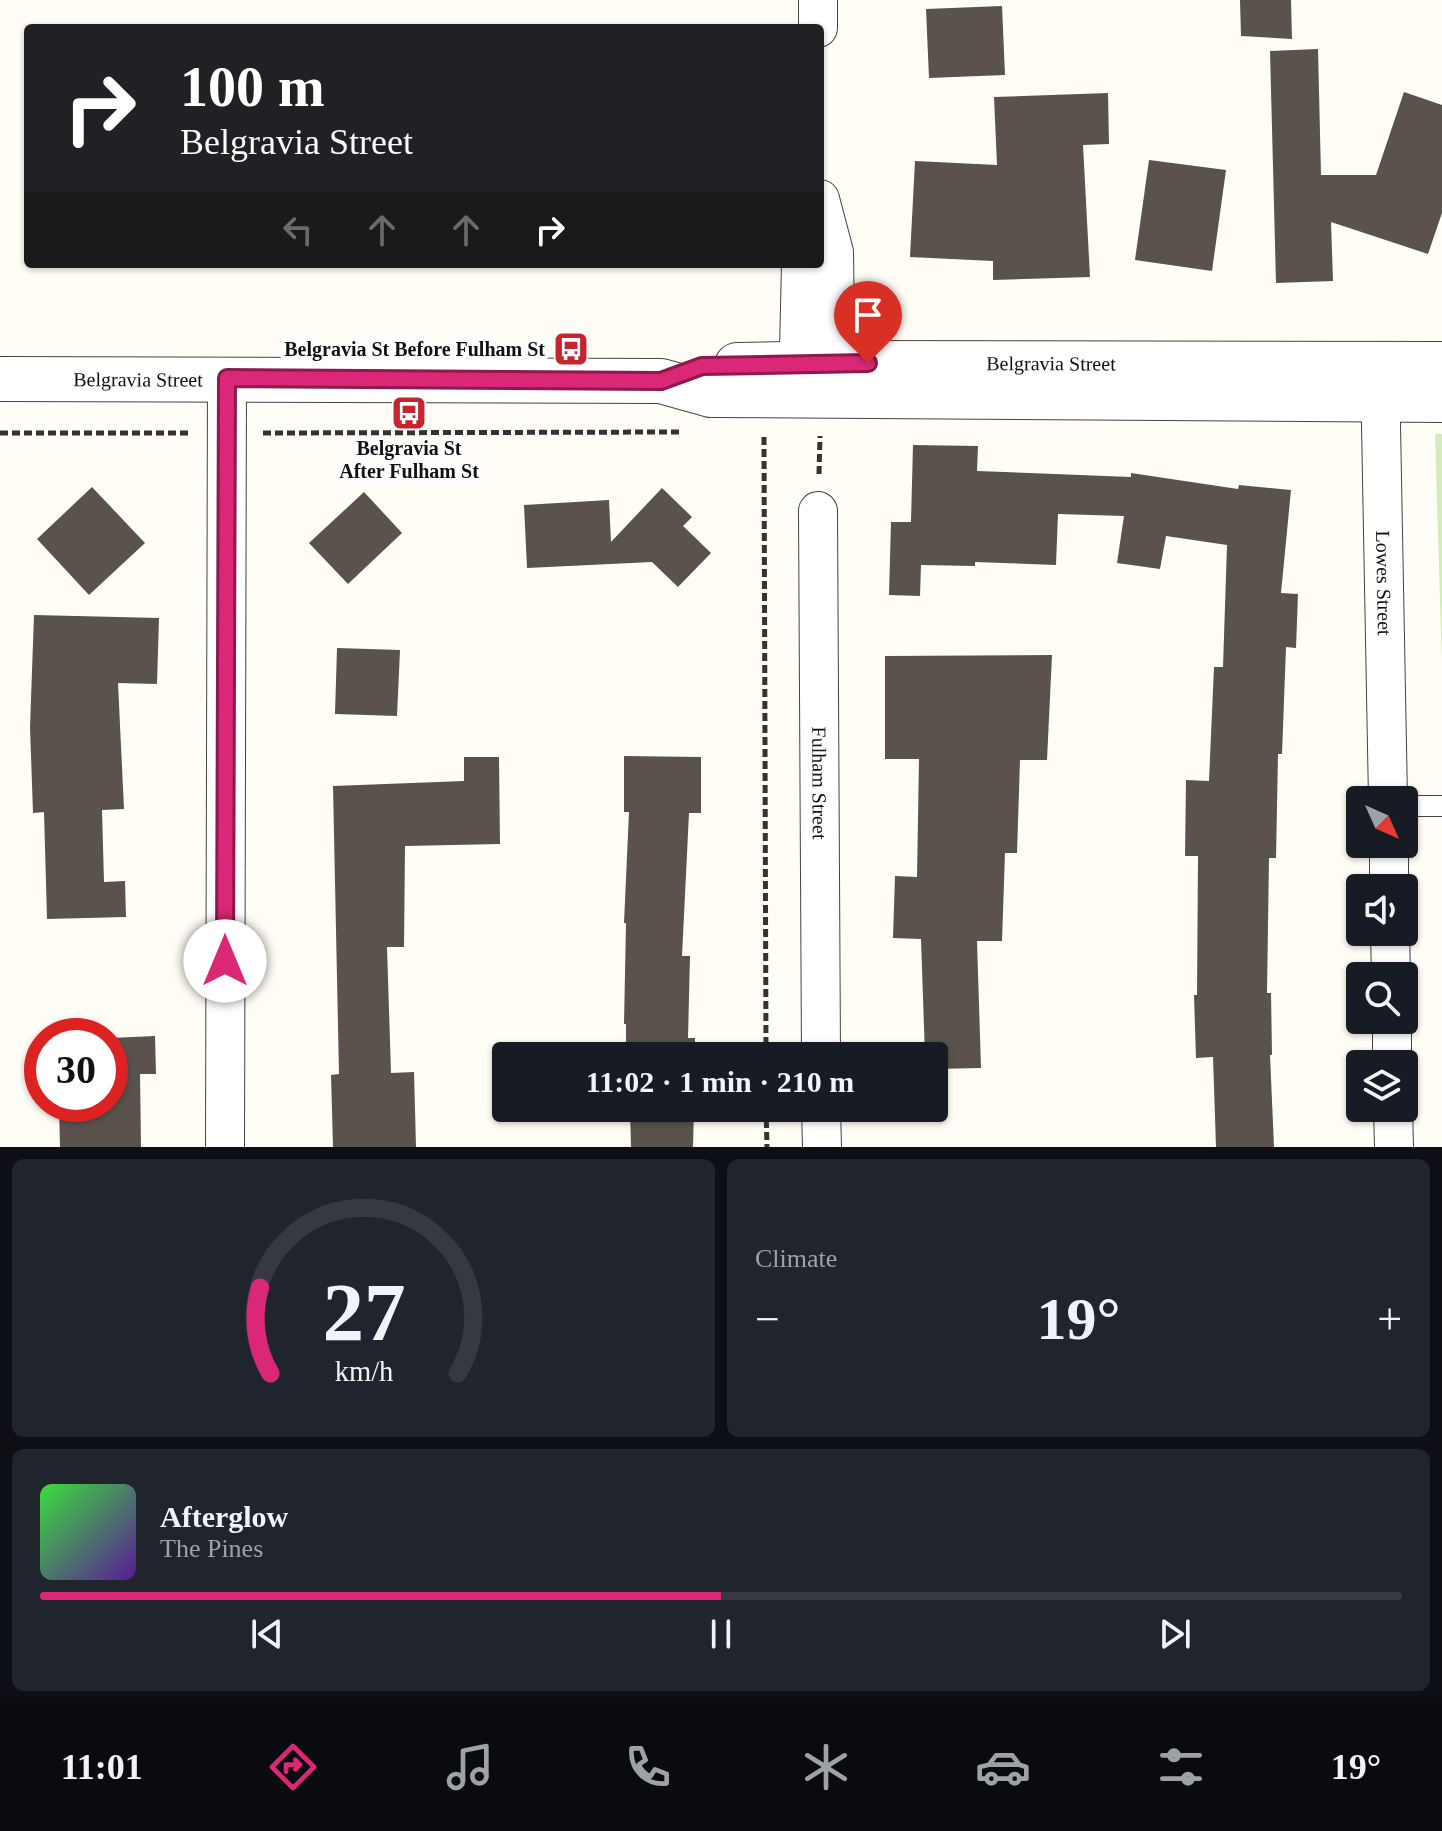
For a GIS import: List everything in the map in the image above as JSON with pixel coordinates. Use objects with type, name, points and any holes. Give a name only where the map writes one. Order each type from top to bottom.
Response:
[{"type":"street","points":[[818,0],[818,24]]},
{"type":"street","points":[[817,379],[834,252],[824,214]]},
{"type":"street","points":[[802,268],[817,379]]},
{"type":"street","name":"Belgravia Street","points":[[1380,382],[1442,364]]},
{"type":"street","points":[[225,1147],[227,378]]},
{"type":"street","name":"Belgravia Street","points":[[0,379],[661,381],[711,395],[817,379],[1380,382],[1442,400]]},
{"type":"street","name":"Lowes Street","points":[[1380,382],[1388,786]]},
{"type":"street","name":"Fulham Street","points":[[818,511],[821,1042]]},
{"type":"street","points":[[821,1122],[822,1147]]},
{"type":"street","points":[[1393,1122],[1394,1147]]},
{"type":"lane","points":[[1418,806],[1442,806]]},
{"type":"path","points":[[764,432],[766,1042]]},
{"type":"path","points":[[0,433],[192,433]]},
{"type":"path","points":[[766,1122],[767,1147]]},
{"type":"green space","points":[[1435,434],[1442,434],[1442,665]]},
{"type":"building","points":[[1240,0],[1291,0],[1292,39],[1241,36]]},
{"type":"building","points":[[1002,6],[1005,75],[929,78],[926,9]]},
{"type":"building","points":[[1318,49],[1321,175],[1376,175],[1404,92],[1442,105],[1442,213],[1428,254],[1331,222],[1333,281],[1276,283],[1270,51]]},
{"type":"building","points":[[1108,93],[1109,144],[1083,145],[1090,277],[993,280],[993,261],[910,257],[915,161],[997,165],[994,97]]},
{"type":"building","points":[[1149,160],[1226,170],[1212,271],[1135,260]]},
{"type":"building","points":[[913,445],[978,446],[977,471],[1131,477],[1131,473],[1238,489],[1239,485],[1291,490],[1281,593],[1298,594],[1296,648],[1286,647],[1282,754],[1278,754],[1276,858],[1269,858],[1267,993],[1271,993],[1274,1147],[1216,1147],[1213,1057],[1196,1058],[1194,995],[1197,995],[1198,856],[1185,856],[1186,780],[1209,781],[1214,667],[1223,667],[1227,545],[1166,536],[1160,569],[1117,563],[1124,516],[1058,514],[1056,565],[975,562],[975,566],[921,565],[920,596],[889,595],[891,522],[911,522]]},
{"type":"building","points":[[92,487],[145,543],[89,595],[37,539]]},
{"type":"building","points":[[662,488],[692,517],[683,526],[711,553],[678,587],[652,562],[527,568],[524,505],[609,500],[611,542]]},
{"type":"building","points":[[364,492],[402,533],[348,584],[309,543]]},
{"type":"building","points":[[34,615],[159,618],[157,684],[118,683],[124,809],[102,810],[104,882],[125,881],[126,917],[47,919],[44,812],[33,813],[30,727]]},
{"type":"building","points":[[337,648],[400,650],[397,716],[335,714]]},
{"type":"building","points":[[1052,655],[1047,760],[1020,760],[1017,853],[1005,853],[1002,941],[977,941],[981,1068],[948,1069],[948,1042],[925,1042],[921,939],[893,938],[895,876],[917,877],[919,759],[885,759],[885,656]]},
{"type":"building","points":[[624,756],[701,757],[701,813],[689,813],[682,956],[690,956],[688,1038],[695,1038],[695,1042],[626,1042],[624,923],[629,812],[624,812]]},
{"type":"building","points":[[464,757],[499,757],[500,844],[405,846],[404,947],[387,947],[391,1073],[414,1072],[416,1147],[333,1147],[331,1075],[339,1074],[333,786],[464,781]]},
{"type":"building","points":[[155,1036],[156,1074],[140,1074],[141,1147],[60,1147],[59,1122],[128,1122],[128,1037]]},
{"type":"building","points":[[630,1122],[694,1122],[693,1147],[631,1147]]},
{"type":"place","name":"Belgravia St Before Fulham St","points":[[571,349]]},
{"type":"place","name":"Belgravia St After Fulham St","points":[[409,413]]},
{"type":"route","points":[[225,961],[227,378],[661,381],[702,366],[868,363]]}]
